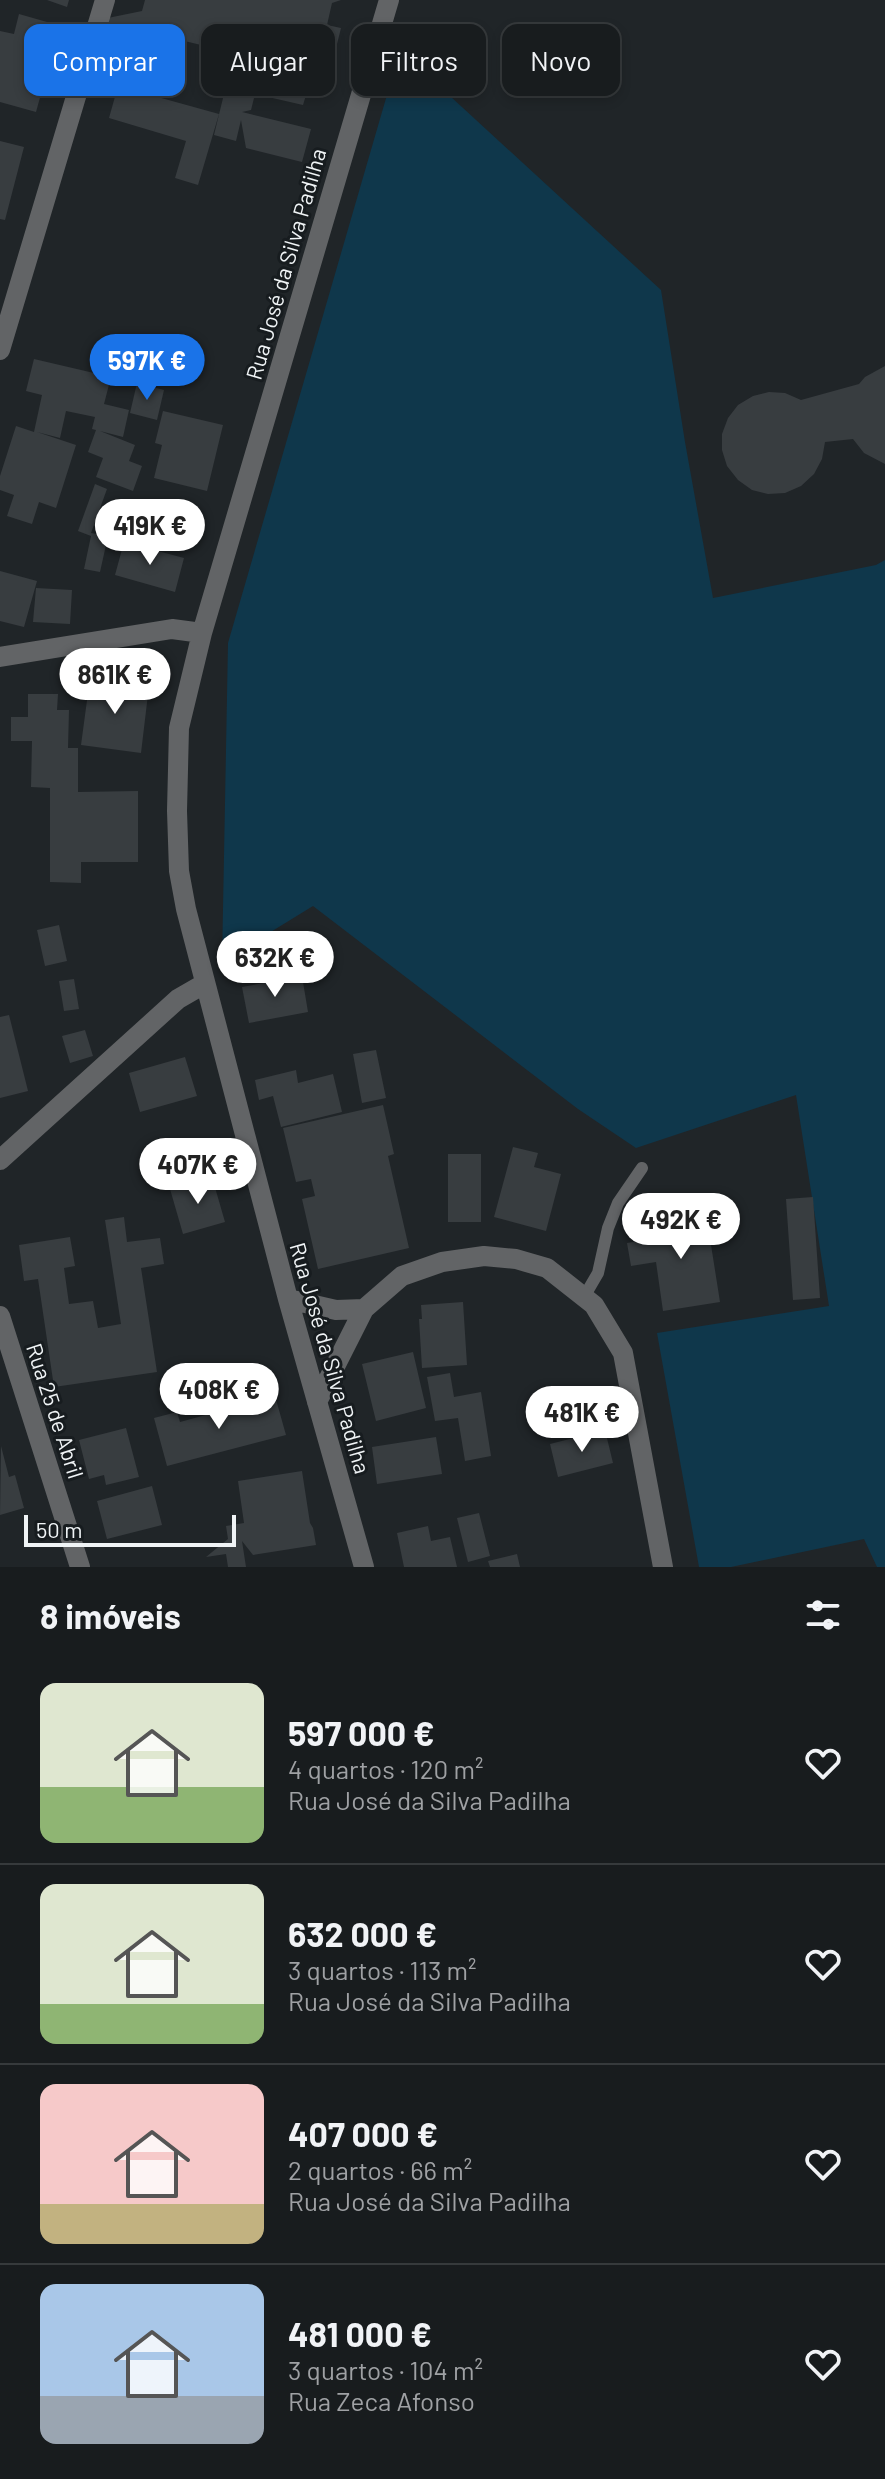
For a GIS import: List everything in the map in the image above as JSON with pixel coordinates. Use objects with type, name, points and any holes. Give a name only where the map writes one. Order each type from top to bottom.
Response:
[{"type":"street","points":[[0,350],[105,0]]},
{"type":"street","name":"Rua José da Silva Padilha","points":[[364,1567],[204,984],[179,871],[177,811],[179,728],[202,633],[389,0]]},
{"type":"street","points":[[0,657],[172,629],[202,633]]},
{"type":"street","points":[[0,1160],[178,999],[204,984]]},
{"type":"street","points":[[317,1402],[364,1309],[402,1276],[442,1262],[484,1256],[516,1259],[547,1268],[594,1305],[623,1353],[663,1567]]},
{"type":"street","points":[[288,1299],[336,1310],[364,1309]]},
{"type":"street","name":"Rua 25 de Abril","points":[[0,1316],[80,1567]]},
{"type":"lane","points":[[584,1297],[598,1273],[608,1228],[618,1203],[642,1168]]},
{"type":"shaded area","points":[[387,96],[450,96],[661,290],[713,598],[876,565],[885,560],[885,1567],[877,1567],[864,1539],[731,1567],[699,1567],[657,1333],[829,1306],[796,1095],[636,1148],[578,1109],[313,906],[222,962],[228,643]]},
{"type":"building","points":[[47,0],[69,0],[67,7]]},
{"type":"building","points":[[145,0],[341,0],[332,3],[327,24],[201,24],[201,45],[185,41],[185,24],[114,24],[98,20],[142,11]]},
{"type":"building","points":[[19,14],[47,22],[24,24],[24,96],[40,96],[36,112],[0,102],[0,31],[14,34]]},
{"type":"building","points":[[335,27],[341,28],[335,52]]},
{"type":"building","points":[[115,96],[154,96],[219,114],[198,185],[175,178],[186,141],[109,118]]},
{"type":"building","points":[[224,96],[254,96],[251,110],[242,112],[311,129],[302,162],[246,148],[241,120],[236,141],[214,135]]},
{"type":"building","points":[[264,96],[306,96],[303,105]]},
{"type":"building","points":[[0,141],[24,147],[5,220],[0,219]]},
{"type":"building","points":[[148,348],[168,351],[163,385],[143,381]]},
{"type":"building","points":[[34,359],[111,377],[104,404],[129,410],[123,437],[100,431],[135,445],[129,461],[142,466],[133,491],[96,477],[103,458],[88,452],[96,430],[92,429],[95,417],[66,411],[60,438],[37,432],[76,445],[56,508],[39,502],[32,524],[7,516],[14,495],[0,490],[0,476],[16,426],[34,432],[42,395],[26,391]]},
{"type":"building","points":[[885,366],[885,464],[864,453],[853,439],[825,442],[822,459],[814,474],[801,486],[785,493],[768,494],[752,490],[738,480],[727,466],[722,450],[722,434],[728,418],[738,405],[753,396],[769,392],[785,393],[801,400],[859,384]]},
{"type":"building","points":[[137,383],[164,390],[157,420],[130,413]]},
{"type":"building","points":[[163,411],[223,425],[207,491],[154,478],[162,445],[155,443]]},
{"type":"building","points":[[95,484],[107,489],[91,533],[108,536],[100,572],[84,569],[91,536],[78,531]]},
{"type":"building","points":[[124,542],[184,558],[175,592],[115,575]]},
{"type":"building","points":[[0,571],[37,581],[24,627],[0,621]]},
{"type":"building","points":[[36,588],[72,590],[70,624],[33,622]]},
{"type":"building","points":[[90,678],[149,686],[141,753],[81,745]]},
{"type":"building","points":[[28,694],[58,694],[57,710],[69,710],[68,748],[78,748],[78,792],[138,791],[138,862],[81,862],[81,883],[50,882],[50,788],[31,787],[32,741],[11,741],[11,717],[28,717]]},
{"type":"building","points":[[59,925],[67,961],[45,966],[37,930]]},
{"type":"building","points":[[302,976],[308,1012],[249,1023],[242,987]]},
{"type":"building","points":[[74,979],[79,1009],[64,1011],[59,981]]},
{"type":"building","points":[[9,1015],[28,1091],[0,1098],[0,1017]]},
{"type":"building","points":[[85,1030],[93,1056],[70,1063],[62,1036]]},
{"type":"building","points":[[376,1050],[386,1098],[362,1103],[353,1054]]},
{"type":"building","points":[[185,1057],[197,1096],[140,1112],[129,1073]]},
{"type":"building","points":[[296,1070],[298,1083],[333,1074],[342,1112],[281,1127],[273,1096],[259,1100],[255,1080]]},
{"type":"building","points":[[383,1105],[394,1154],[388,1156],[409,1248],[318,1269],[302,1199],[315,1196],[311,1179],[296,1182],[283,1128]]},
{"type":"building","points":[[513,1147],[538,1153],[534,1167],[561,1174],[546,1231],[494,1217]]},
{"type":"building","points":[[448,1154],[481,1154],[481,1222],[448,1222]]},
{"type":"building","points":[[212,1177],[225,1222],[183,1234],[170,1189]]},
{"type":"building","points":[[813,1197],[820,1298],[793,1300],[786,1199]]},
{"type":"building","points":[[706,1213],[720,1302],[663,1311],[656,1262],[631,1266],[627,1243],[657,1238],[654,1221]]},
{"type":"building","points":[[124,1217],[127,1242],[160,1238],[164,1264],[141,1268],[157,1372],[54,1387],[38,1279],[24,1281],[19,1245],[70,1237],[75,1266],[64,1268],[69,1304],[93,1301],[98,1328],[121,1324],[105,1220]]},
{"type":"building","points":[[463,1302],[467,1365],[422,1368],[421,1305]]},
{"type":"building","points":[[413,1352],[426,1408],[376,1421],[362,1364]]},
{"type":"building","points":[[450,1373],[454,1397],[481,1392],[491,1456],[465,1461],[458,1418],[435,1421],[427,1377]]},
{"type":"building","points":[[275,1396],[286,1435],[167,1466],[154,1418],[177,1412],[180,1422]]},
{"type":"building","points":[[126,1428],[139,1477],[106,1485],[104,1475],[89,1479],[79,1440]]},
{"type":"building","points":[[605,1430],[613,1463],[558,1477],[550,1444]]},
{"type":"building","points":[[436,1437],[442,1474],[377,1484],[372,1447]]},
{"type":"building","points":[[1,1446],[9,1477],[15,1475],[24,1508],[0,1515]]},
{"type":"building","points":[[302,1471],[316,1545],[253,1555],[242,1541],[246,1567],[228,1567],[226,1554],[206,1557],[228,1539],[226,1526],[244,1523],[238,1481]]},
{"type":"building","points":[[152,1486],[162,1525],[107,1539],[97,1501]]},
{"type":"building","points":[[479,1513],[490,1556],[468,1562],[457,1518]]},
{"type":"building","points":[[428,1526],[431,1541],[450,1537],[457,1567],[404,1567],[397,1533]]},
{"type":"building","points":[[517,1554],[520,1567],[490,1567],[488,1561]]}]
